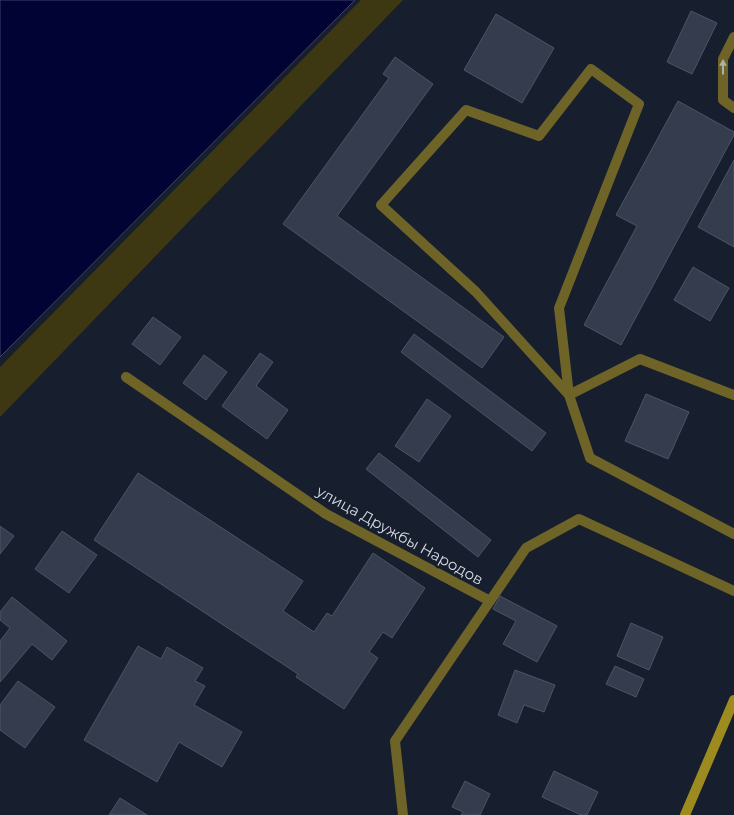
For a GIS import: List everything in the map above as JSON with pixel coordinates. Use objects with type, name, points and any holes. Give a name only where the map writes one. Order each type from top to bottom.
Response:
[{"type":"main road","points":[[685,815],[734,700]]},
{"type":"street","points":[[734,37],[723,59],[723,100],[734,108]]},
{"type":"street","points":[[570,395],[476,292],[381,205],[466,110],[539,136],[591,69],[639,104],[559,308],[570,395],[590,458],[734,534]]},
{"type":"street","points":[[570,395],[640,358],[734,395]]},
{"type":"street","name":"улица Дружбы Народов","points":[[126,377],[326,514],[490,601],[526,548],[579,519],[734,591]]},
{"type":"street","points":[[403,815],[395,741],[490,601]]},
{"type":"shaded area","points":[[0,0],[355,0],[0,357]]},
{"type":"shaded area","points":[[361,0],[403,0],[0,417],[0,367]]},
{"type":"building","points":[[691,11],[717,23],[692,74],[667,62]]},
{"type":"building","points":[[496,14],[554,48],[522,103],[464,70]]},
{"type":"building","points":[[395,57],[433,84],[337,216],[504,337],[482,368],[283,224],[389,78],[383,74]]},
{"type":"building","points":[[678,101],[734,132],[734,135],[621,345],[584,325],[637,226],[616,215]]},
{"type":"building","points":[[734,160],[734,247],[698,227]]},
{"type":"building","points":[[693,267],[729,288],[710,321],[674,300]]},
{"type":"building","points":[[153,317],[181,337],[160,365],[132,344]]},
{"type":"building","points":[[414,334],[546,433],[532,451],[401,352]]},
{"type":"building","points":[[260,353],[273,362],[256,386],[288,410],[267,439],[222,406]]},
{"type":"building","points":[[204,355],[227,372],[206,400],[183,383]]},
{"type":"building","points":[[646,394],[689,412],[668,459],[625,441]]},
{"type":"building","points":[[427,399],[451,416],[419,462],[395,446]]},
{"type":"building","points":[[379,453],[491,540],[478,557],[366,469]]},
{"type":"building","points":[[138,473],[303,581],[283,611],[314,632],[327,613],[332,616],[373,553],[425,588],[392,638],[383,632],[369,652],[378,658],[344,709],[296,677],[298,674],[94,540]]},
{"type":"building","points":[[0,526],[14,536],[0,554]]},
{"type":"building","points":[[62,531],[97,555],[69,593],[35,569]]},
{"type":"building","points":[[500,596],[557,626],[537,662],[503,644],[516,621],[493,609]]},
{"type":"building","points":[[12,597],[67,641],[52,660],[32,644],[0,682],[0,641],[10,628],[0,620],[0,612]]},
{"type":"building","points":[[631,623],[663,637],[649,670],[617,656]]},
{"type":"building","points":[[138,646],[161,659],[167,647],[203,668],[195,681],[205,686],[194,705],[242,732],[222,767],[179,742],[157,782],[84,740]]},
{"type":"building","points":[[615,666],[644,679],[636,697],[606,684]]},
{"type":"building","points":[[515,670],[555,685],[544,712],[524,705],[517,723],[498,715]]},
{"type":"building","points":[[18,681],[55,707],[25,748],[0,730],[0,705]]},
{"type":"building","points":[[554,771],[598,792],[587,815],[581,815],[542,797]]},
{"type":"building","points":[[465,781],[490,794],[480,815],[461,815],[463,812],[452,807]]},
{"type":"building","points":[[120,798],[147,815],[109,815]]}]
